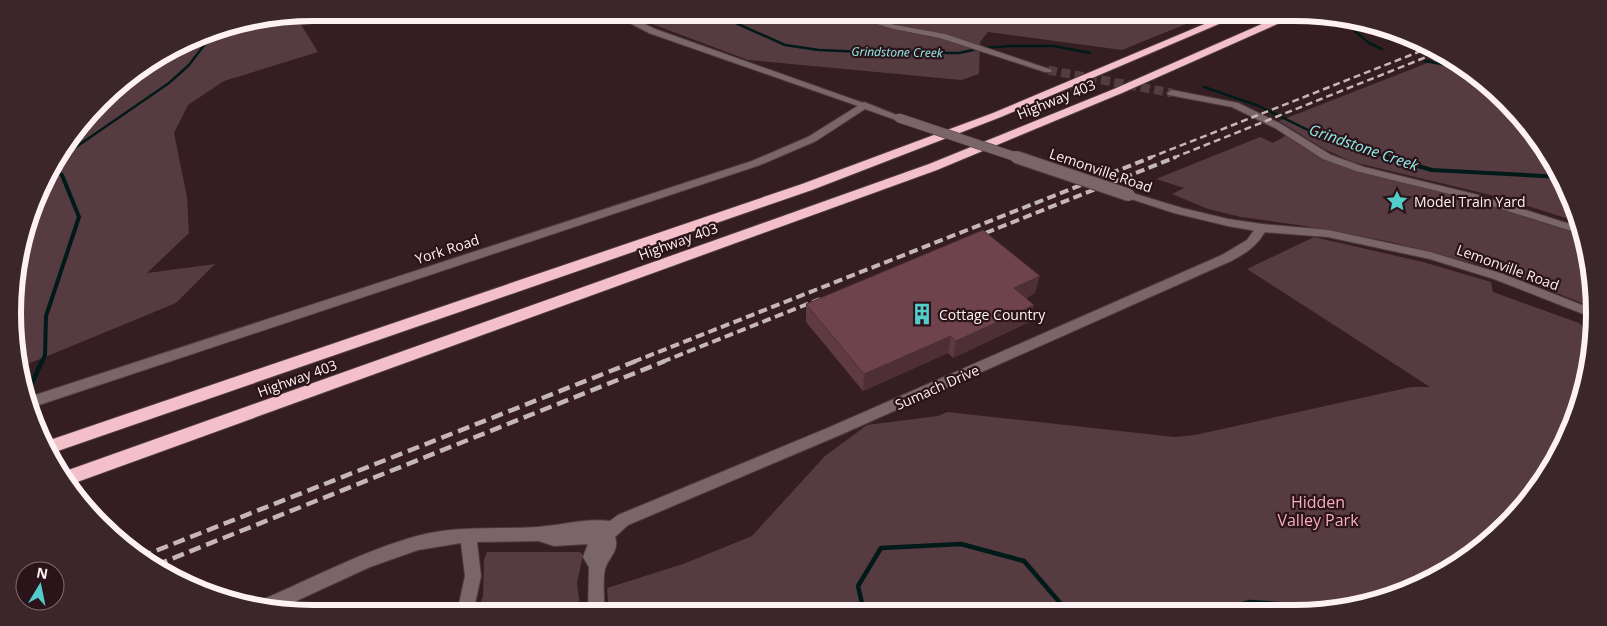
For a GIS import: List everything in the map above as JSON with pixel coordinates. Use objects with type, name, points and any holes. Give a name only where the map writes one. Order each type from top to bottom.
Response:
[{"type":"highway","name":"Highway 403","points":[[53,446],[807,187],[997,115],[1223,21]]},
{"type":"highway","name":"Highway 403","points":[[71,477],[933,168],[1118,91],[1278,21]]},
{"type":"street","name":"Lemonville Road","points":[[632,21],[652,30],[898,118],[1129,196],[1210,220],[1261,228],[1309,230],[1434,258],[1484,272],[1586,311]]},
{"type":"street","points":[[872,21],[942,36],[1048,70]]},
{"type":"street","points":[[1172,93],[1235,104],[1278,126],[1327,156],[1360,169],[1474,197],[1573,229]]},
{"type":"street","name":"York Road","points":[[35,401],[738,170],[797,146],[864,105]]},
{"type":"street","name":"Sumach Drive","points":[[610,532],[623,520],[835,431],[1244,249],[1260,233],[1261,228]]},
{"type":"street","points":[[276,602],[365,562],[418,543],[468,535],[539,534],[554,539],[610,532],[605,556],[597,566],[596,605]]},
{"type":"street","points":[[467,605],[474,576],[468,535]]},
{"type":"green space","points":[[644,21],[1193,21],[1122,50],[988,32],[980,42],[979,74],[961,80],[748,60]]},
{"type":"green space","points":[[299,22],[318,52],[224,81],[188,105],[174,133],[187,197],[189,233],[147,273],[215,264],[176,303],[26,363],[21,313],[24,275],[31,237],[51,184],[70,151],[82,135],[107,107],[135,82],[151,70],[184,51],[237,31]]},
{"type":"green space","points":[[1438,59],[1456,70],[1486,94],[1525,135],[1547,167],[1564,201],[1570,219],[1503,198],[1353,162],[1324,149],[1279,121]]},
{"type":"green space","points":[[1287,135],[1361,172],[1472,200],[1575,233],[1583,275],[1586,304],[1499,270],[1392,242],[1241,217],[1208,209],[1172,194],[1184,188],[1156,179],[1260,137],[1273,143]]},
{"type":"green space","name":"Hidden Valley Park","points":[[1314,237],[1423,262],[1491,282],[1493,292],[1579,323],[1585,329],[1576,389],[1556,442],[1537,475],[1525,491],[1486,532],[1440,566],[1406,583],[1370,595],[1332,602],[1294,605],[608,605],[607,588],[683,564],[752,536],[825,456],[867,425],[938,416],[947,412],[1174,437],[1195,435],[1411,387],[1430,387],[1247,269]]},
{"type":"green space","points":[[487,552],[580,552],[583,555],[577,583],[580,605],[480,605],[483,596],[484,560]]},
{"type":"building","name":"Cottage Country","points":[[983,230],[1040,276],[1014,288],[1034,305],[956,341],[951,336],[864,374],[806,304]]},
{"type":"waterway","name":"Grindstone Creek","points":[[731,21],[785,45],[819,50],[888,53],[959,53],[982,48],[1009,46],[1054,46],[1090,53]]},
{"type":"waterway","points":[[1350,27],[1369,43],[1382,49]]},
{"type":"waterway","points":[[70,151],[169,83],[189,65],[207,41]]},
{"type":"waterway","points":[[1425,61],[1449,65]]},
{"type":"waterway","name":"Grindstone Creek","points":[[1204,87],[1259,106],[1308,130],[1387,157]]},
{"type":"waterway","name":"Grindstone Creek","points":[[1387,157],[1432,170],[1552,177]]},
{"type":"waterway","points":[[42,362],[45,355],[46,316],[79,217],[62,175],[57,172]]},
{"type":"waterway","points":[[30,386],[42,361]]},
{"type":"waterway","name":"Grindstone Creek","points":[[862,605],[858,586],[881,548],[961,544],[1024,561],[1062,605]]},
{"type":"waterway","name":"Grindstone Creek","points":[[1239,605],[1250,602],[1292,605]]},
{"type":"tunnel","points":[[1048,70],[1172,93]]},
{"type":"railway","points":[[1149,158],[1422,51]]},
{"type":"railway","points":[[1173,158],[1431,55]]},
{"type":"railway","points":[[633,362],[1152,157]]},
{"type":"railway","points":[[973,238],[1176,157]]},
{"type":"railway","points":[[662,362],[820,299]]},
{"type":"railway","points":[[148,554],[636,361]]},
{"type":"railway","points":[[162,563],[665,361]]},
{"type":"place","name":"Model Train Yard","points":[[1397,201]]},
{"type":"place","name":"Cottage Country","points":[[922,314]]}]
